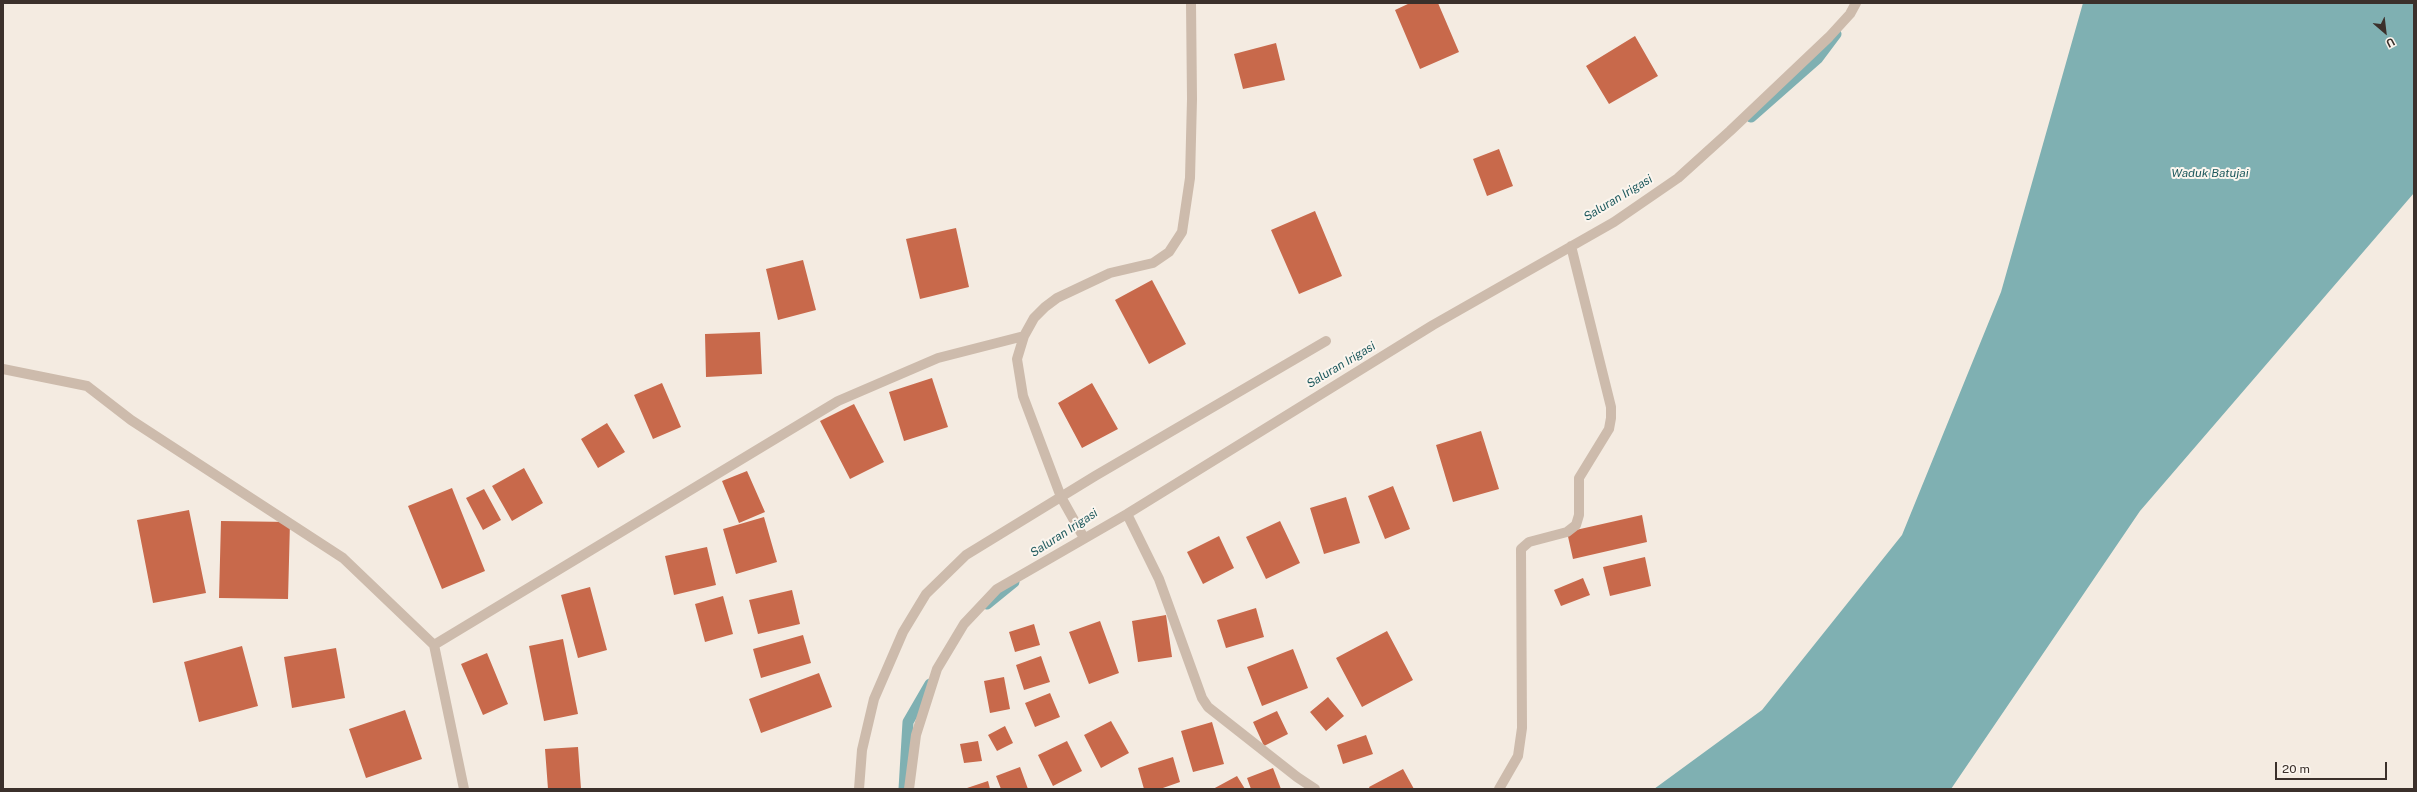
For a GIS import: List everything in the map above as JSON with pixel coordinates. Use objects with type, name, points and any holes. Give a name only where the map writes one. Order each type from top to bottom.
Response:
[{"type":"street","points":[[1082,535],[1064,501],[1023,396],[1017,359],[1024,336],[1034,318],[1057,298],[1110,273],[1153,263],[1168,252],[1182,232],[1190,178],[1191,3]]},
{"type":"street","points":[[909,789],[916,735],[937,669],[964,624],[997,589],[1082,535],[1126,514],[1433,325],[1614,222],[1678,178],[1824,42],[1850,14],[1856,3]]},
{"type":"street","points":[[1499,789],[1518,756],[1522,728],[1521,549],[1529,542],[1567,532],[1576,526],[1579,516],[1579,478],[1609,429],[1611,418],[1611,407],[1571,246]]},
{"type":"street","points":[[434,645],[838,401],[938,358],[1024,336]]},
{"type":"street","points":[[859,789],[862,750],[874,699],[903,632],[926,594],[966,555],[1064,501],[1326,341]]},
{"type":"street","points":[[3,369],[87,386],[131,420],[343,558],[434,645],[464,789]]},
{"type":"street","points":[[1126,514],[1160,579],[1202,698],[1208,707],[1296,777],[1315,789]]},
{"type":"water","name":"Waduk Batujai","points":[[2083,3],[2414,3],[2414,193],[2140,511],[1951,789],[1654,789],[1762,710],[1902,535],[2001,292]]},
{"type":"building","points":[[1410,3],[1438,3],[1459,52],[1420,69],[1395,10]]},
{"type":"building","points":[[1635,36],[1658,76],[1609,104],[1586,66]]},
{"type":"building","points":[[1276,43],[1285,80],[1243,89],[1234,54]]},
{"type":"building","points":[[1499,149],[1513,186],[1487,196],[1473,159]]},
{"type":"building","points":[[1315,211],[1342,276],[1299,294],[1271,230]]},
{"type":"building","points":[[956,228],[969,287],[920,299],[906,239]]},
{"type":"building","points":[[803,260],[816,310],[778,320],[766,269]]},
{"type":"building","points":[[1152,280],[1186,344],[1149,364],[1115,300]]},
{"type":"building","points":[[760,332],[762,374],[706,377],[705,334]]},
{"type":"building","points":[[932,378],[948,427],[904,441],[889,392]]},
{"type":"building","points":[[662,383],[681,427],[653,439],[634,395]]},
{"type":"building","points":[[1092,383],[1118,429],[1082,448],[1058,403]]},
{"type":"building","points":[[854,404],[884,462],[850,479],[820,421]]},
{"type":"building","points":[[607,423],[625,452],[598,468],[581,439]]},
{"type":"building","points":[[1481,431],[1499,489],[1453,502],[1436,445]]},
{"type":"building","points":[[524,468],[543,503],[512,521],[492,486]]},
{"type":"building","points":[[747,471],[765,512],[739,523],[722,481]]},
{"type":"building","points":[[1393,486],[1410,529],[1385,539],[1368,496]]},
{"type":"building","points":[[452,488],[485,571],[442,589],[408,506]]},
{"type":"building","points":[[484,489],[501,520],[483,530],[466,498]]},
{"type":"building","points":[[1346,497],[1360,543],[1324,554],[1310,508]]},
{"type":"building","points":[[189,510],[206,593],[153,603],[137,520]]},
{"type":"building","points":[[1642,515],[1647,542],[1573,559],[1567,532]]},
{"type":"building","points":[[764,517],[777,562],[736,574],[723,529]]},
{"type":"building","points":[[221,521],[290,522],[288,599],[219,598]]},
{"type":"building","points":[[1280,521],[1300,563],[1266,579],[1246,537]]},
{"type":"building","points":[[1219,536],[1234,568],[1203,584],[1187,552]]},
{"type":"building","points":[[707,547],[716,585],[674,595],[665,556]]},
{"type":"building","points":[[1645,557],[1651,586],[1610,596],[1603,567]]},
{"type":"building","points":[[1583,578],[1590,595],[1561,606],[1554,590]]},
{"type":"building","points":[[590,587],[607,650],[578,658],[561,595]]},
{"type":"building","points":[[792,590],[800,624],[758,634],[749,600]]},
{"type":"building","points":[[723,596],[733,634],[705,642],[695,604]]},
{"type":"building","points":[[1256,608],[1264,637],[1226,648],[1217,620]]},
{"type":"building","points":[[1166,615],[1172,657],[1138,662],[1132,621]]},
{"type":"building","points":[[1100,621],[1119,673],[1089,684],[1069,632]]},
{"type":"building","points":[[1034,624],[1040,645],[1015,652],[1009,632]]},
{"type":"building","points":[[1387,631],[1413,680],[1362,707],[1336,658]]},
{"type":"building","points":[[803,635],[811,663],[761,678],[753,649]]},
{"type":"building","points":[[563,639],[578,714],[544,721],[529,646]]},
{"type":"building","points":[[242,646],[258,706],[199,722],[184,662]]},
{"type":"building","points":[[336,648],[345,698],[292,708],[284,657]]},
{"type":"building","points":[[1293,649],[1308,688],[1262,706],[1247,667]]},
{"type":"building","points":[[487,653],[508,704],[483,715],[461,664]]},
{"type":"building","points":[[1041,656],[1050,682],[1024,690],[1016,665]]},
{"type":"building","points":[[819,673],[832,707],[761,733],[749,699]]},
{"type":"building","points":[[1004,677],[1010,709],[990,713],[984,681]]},
{"type":"building","points":[[1050,693],[1060,717],[1035,727],[1025,703]]},
{"type":"building","points":[[1328,697],[1344,716],[1326,731],[1310,712]]},
{"type":"building","points":[[405,710],[422,759],[366,778],[349,729]]},
{"type":"building","points":[[1277,711],[1288,734],[1264,746],[1253,722]]},
{"type":"building","points":[[1111,721],[1129,753],[1101,768],[1084,735]]},
{"type":"building","points":[[1212,722],[1224,764],[1193,772],[1181,731]]},
{"type":"building","points":[[1005,726],[1013,743],[997,751],[988,735]]},
{"type":"building","points":[[1366,735],[1373,754],[1343,764],[1337,745]]},
{"type":"building","points":[[978,741],[982,761],[964,763],[960,744]]},
{"type":"building","points":[[1067,741],[1082,771],[1053,786],[1038,755]]},
{"type":"building","points":[[578,747],[581,789],[548,789],[545,749]]},
{"type":"building","points":[[1173,757],[1180,782],[1160,789],[1144,789],[1138,768]]},
{"type":"building","points":[[1020,767],[1028,789],[1001,789],[996,776]]},
{"type":"building","points":[[1273,768],[1281,789],[1251,789],[1247,778]]},
{"type":"building","points":[[1403,769],[1414,789],[1370,789],[1369,787]]},
{"type":"building","points":[[1237,776],[1245,789],[1213,789]]},
{"type":"building","points":[[988,781],[990,789],[967,789],[967,788]]},
{"type":"waterway","name":"Saluran Irigasi","points":[[1751,117],[1818,58],[1836,34]]},
{"type":"waterway","name":"Saluran Irigasi","points":[[987,604],[1014,582]]},
{"type":"waterway","name":"Saluran Irigasi","points":[[904,789],[908,722],[930,684]]}]
